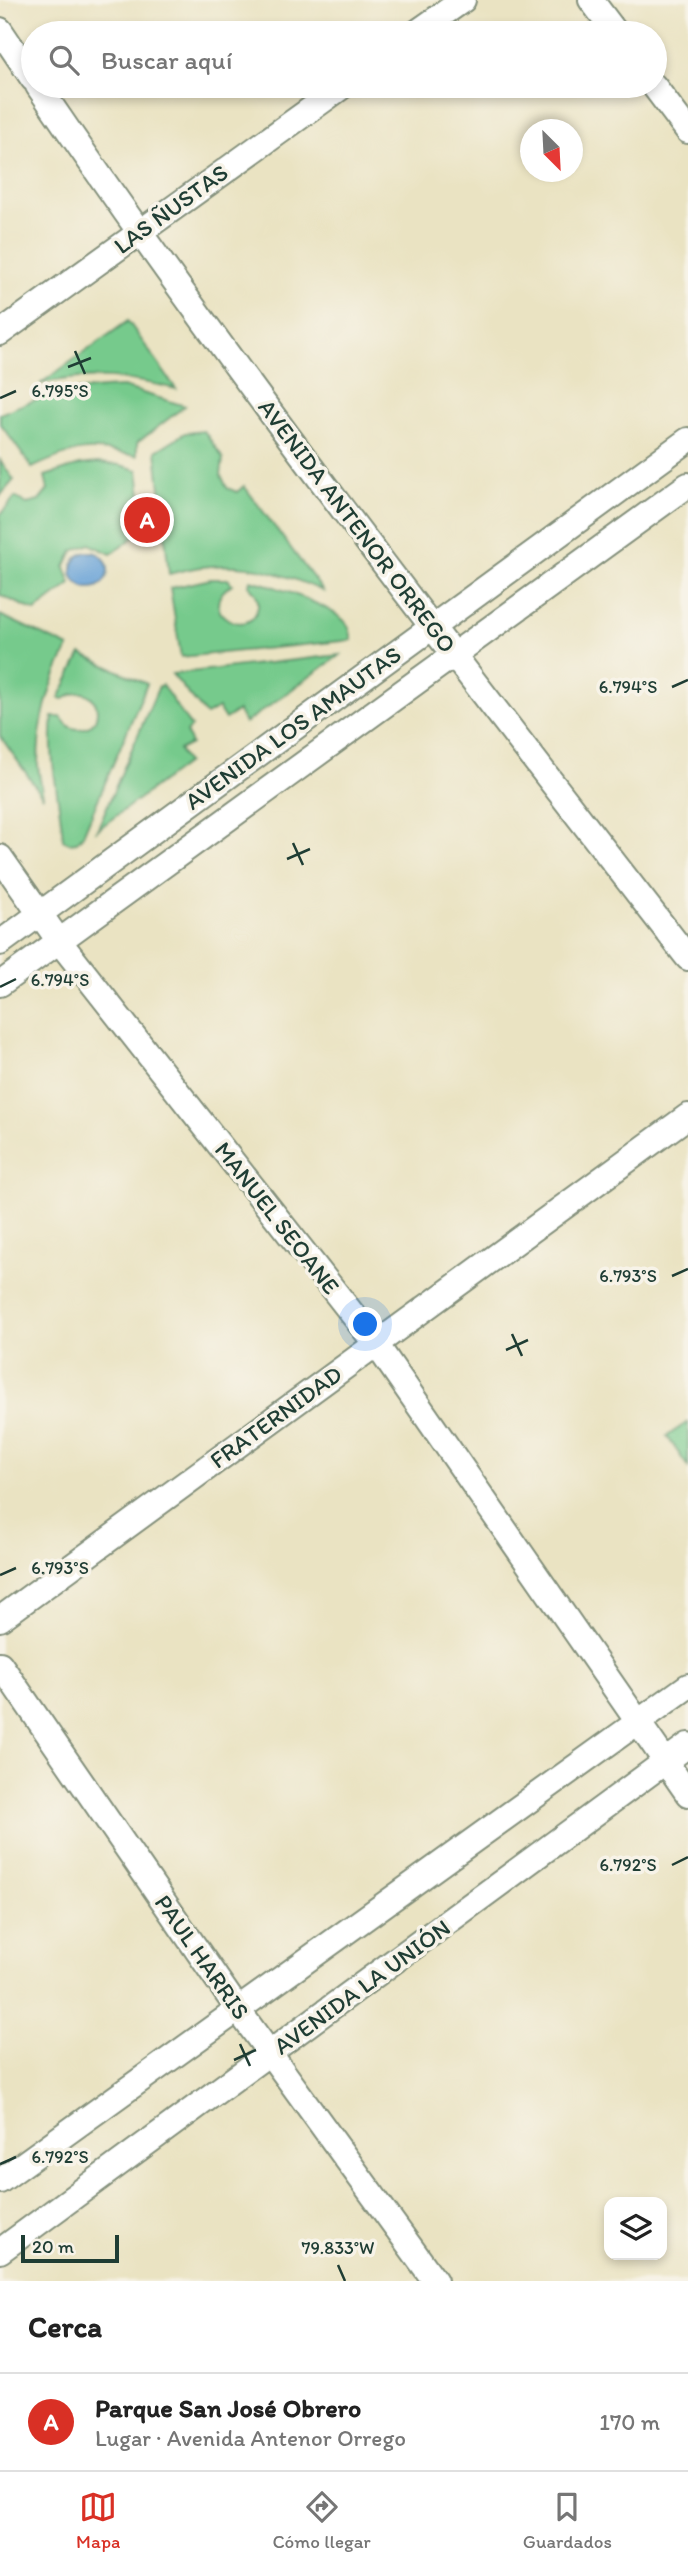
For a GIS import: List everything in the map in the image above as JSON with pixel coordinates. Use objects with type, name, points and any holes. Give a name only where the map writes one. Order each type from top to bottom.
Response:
[{"type":"street","points":[[433,21],[463,0]]},
{"type":"street","points":[[591,0],[607,21]]},
{"type":"street","points":[[0,30],[21,61]]},
{"type":"street","name":"AVENIDA ANTENOR ORREGO","points":[[46,98],[138,233],[453,656],[688,958]]},
{"type":"street","name":"LAS ÑUSTAS","points":[[0,333],[326,98]]},
{"type":"street","points":[[663,98],[688,131]]},
{"type":"street","name":"AVENIDA LOS AMAUTAS","points":[[0,943],[688,440]]},
{"type":"street","name":"AVENIDA LOS AMAUTAS","points":[[0,985],[688,485]]},
{"type":"street","name":"MANUEL SEOANE","points":[[0,857],[59,941],[376,1344],[688,1794]]},
{"type":"street","name":"FRATERNIDAD","points":[[0,1619],[688,1116]]},
{"type":"street","name":"PAUL HARRIS","points":[[0,1664],[239,2011],[435,2281]]},
{"type":"street","points":[[0,2181],[688,1686]]},
{"type":"street","name":"AVENIDA LA UNIÓN","points":[[0,2251],[688,1745]]},
{"type":"green space","points":[[128,321],[176,389],[142,382],[91,377],[40,384]]},
{"type":"green space","points":[[123,387],[185,406],[137,443],[137,456],[83,450],[32,468],[0,423],[0,414],[32,401],[74,391]]},
{"type":"green space","points":[[204,431],[223,458],[221,475],[227,488],[237,492],[244,486],[323,591],[284,576],[248,567],[210,566],[169,574],[156,451],[185,433]]},
{"type":"green space","points":[[0,460],[14,480],[0,496]]},
{"type":"green space","points":[[98,463],[138,470],[145,529],[111,554],[90,544],[73,551],[65,567],[71,584],[35,611],[0,595],[0,515],[15,497],[27,504],[39,501],[48,490],[45,476],[80,465]]},
{"type":"green space","points":[[211,579],[228,579],[232,584],[221,594],[218,604],[221,613],[228,619],[246,622],[254,617],[258,600],[249,586],[250,580],[287,592],[330,611],[347,624],[352,640],[181,657],[170,588]]},
{"type":"green space","points":[[0,615],[69,647],[55,675],[42,719],[38,765],[43,797],[0,736]]},
{"type":"green space","points":[[81,654],[147,684],[83,835],[77,842],[69,843],[63,840],[53,765],[53,717],[61,717],[68,726],[76,729],[89,726],[95,721],[96,705],[85,693],[59,698]]},
{"type":"green space","points":[[340,655],[245,723],[238,711],[225,719],[218,708],[206,715],[172,674]]},
{"type":"green space","points":[[162,685],[191,727],[186,732],[191,744],[179,750],[187,763],[97,830],[159,686]]},
{"type":"green space","points":[[688,1422],[688,1467],[667,1436]]},
{"type":"water","points":[[90,552],[102,558],[108,570],[102,582],[90,588],[78,582],[72,570],[78,558]]},
{"type":"place","name":"Parque San José Obrero","points":[[147,520]]}]
